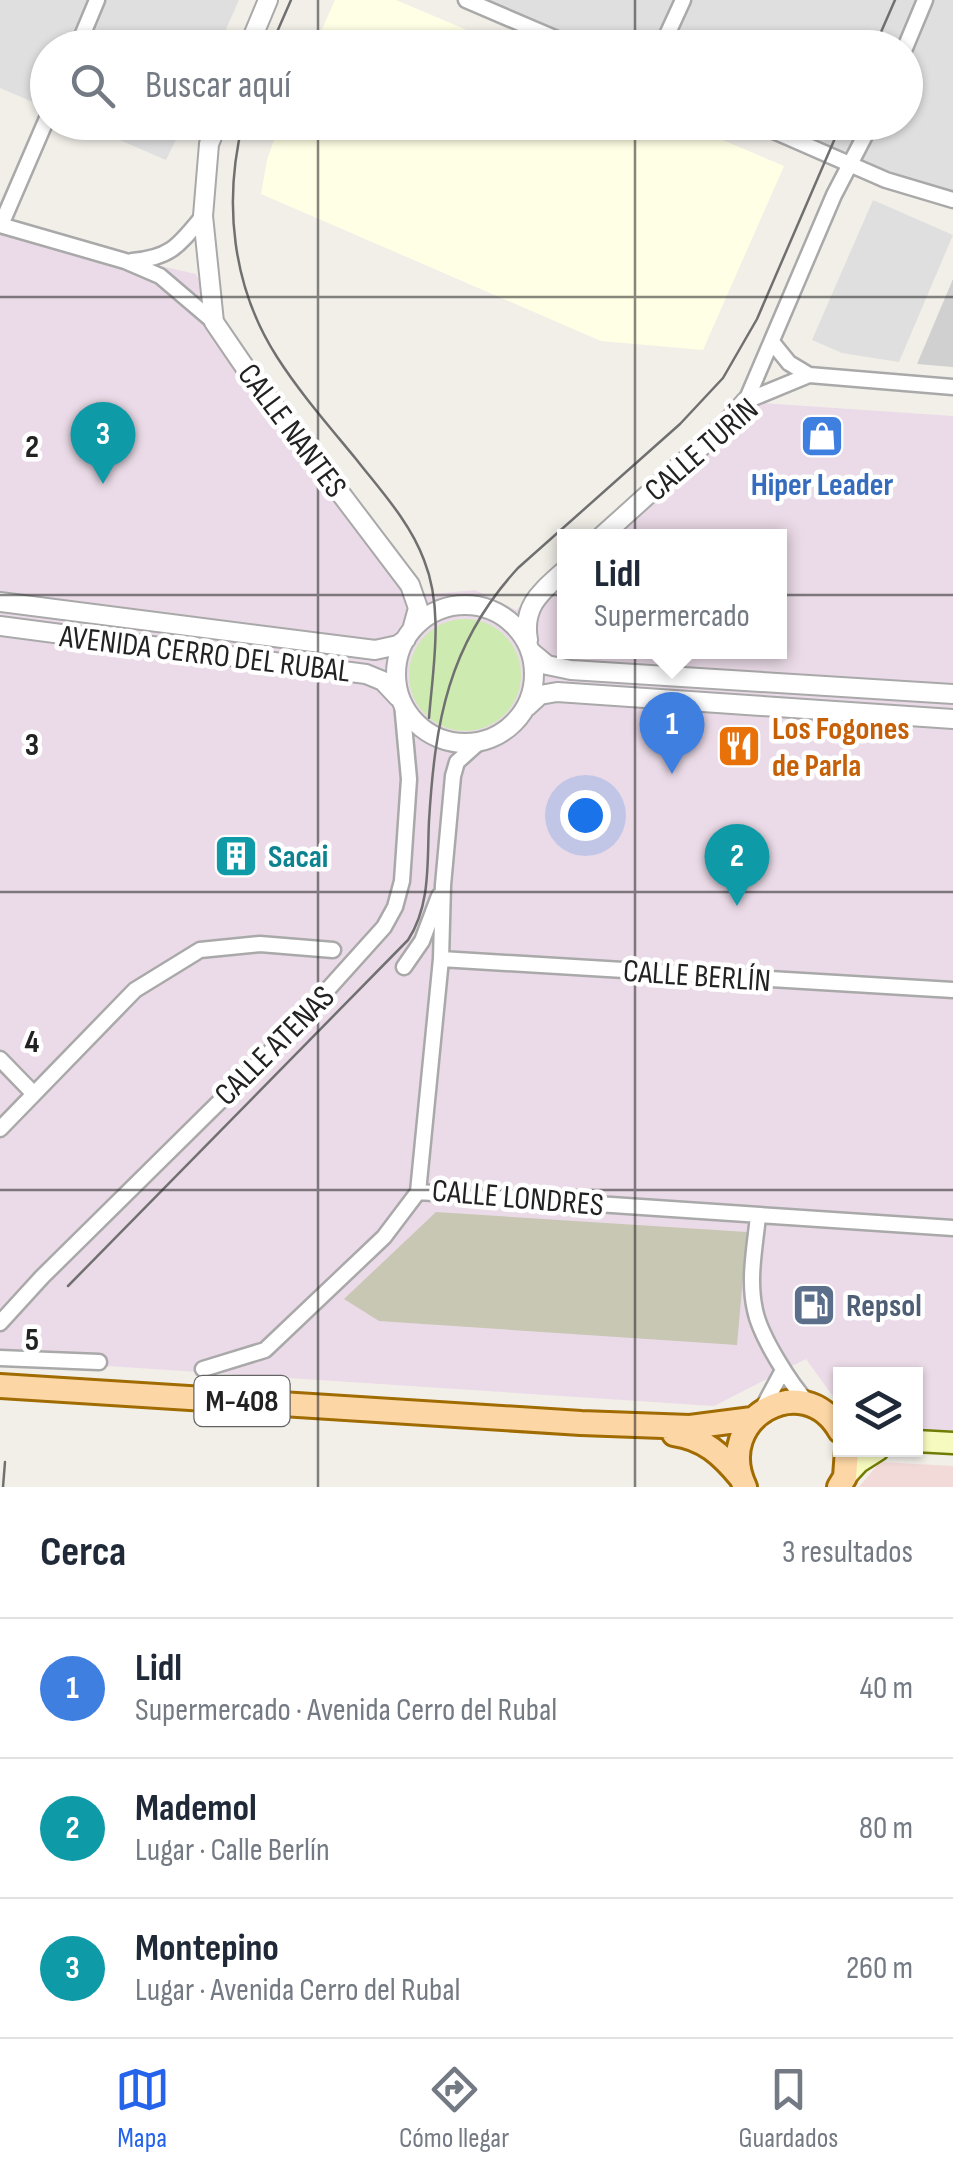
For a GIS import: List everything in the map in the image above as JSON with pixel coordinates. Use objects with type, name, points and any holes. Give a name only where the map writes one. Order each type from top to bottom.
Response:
[{"type":"main road","name":"M-408","points":[[0,1386],[581,1423],[690,1426],[756,1416],[789,1400],[810,1405]]},
{"type":"main road","points":[[810,1405],[833,1421]]},
{"type":"main road","name":"M-408","points":[[743,1482],[736,1463],[739,1441],[756,1416]]},
{"type":"main road","name":"M-408","points":[[581,1423],[688,1436],[724,1458],[743,1482]]},
{"type":"main road","points":[[923,1441],[953,1443]]},
{"type":"main road","points":[[842,1482],[846,1457]]},
{"type":"main road","points":[[842,1482],[867,1457]]},
{"type":"street","points":[[84,30],[97,0]]},
{"type":"street","points":[[256,30],[268,0]]},
{"type":"street","points":[[466,0],[501,7],[544,30]]},
{"type":"street","points":[[670,30],[683,0]]},
{"type":"street","points":[[912,30],[925,0]]},
{"type":"street","points":[[0,225],[37,140]]},
{"type":"street","points":[[211,140],[204,216],[214,322]]},
{"type":"street","points":[[794,140],[886,180],[953,200]]},
{"type":"street","points":[[746,401],[862,140]]},
{"type":"street","name":"CALLE NANTES","points":[[126,261],[154,259],[171,252],[204,216]]},
{"type":"street","name":"CALLE NANTES","points":[[0,225],[126,261],[173,284],[214,322],[410,585],[418,608],[409,634]]},
{"type":"street","points":[[772,342],[788,363],[809,375]]},
{"type":"street","name":"CALLE TURÍN","points":[[610,529],[725,425],[746,401],[809,375],[953,387]]},
{"type":"street","points":[[526,707],[534,671],[525,625],[529,606],[557,577]]},
{"type":"street","name":"AVENIDA CERRO DEL RUBAL","points":[[0,602],[375,650],[398,645],[409,634]]},
{"type":"street","points":[[953,694],[547,666],[508,619],[464,605],[436,612],[409,634],[396,670],[401,701],[414,720],[428,732],[477,744],[506,730],[540,695],[557,692],[953,719]]},
{"type":"street","name":"AVENIDA CERRO DEL RUBAL","points":[[0,626],[366,674],[382,681],[401,701]]},
{"type":"street","name":"CALLE ATENAS","points":[[0,1323],[342,976],[384,927],[402,881],[409,779],[401,701]]},
{"type":"street","name":"CALLE LONDRES","points":[[477,744],[455,768],[418,1192],[953,1228]]},
{"type":"street","points":[[404,966],[422,941],[443,885]]},
{"type":"street","points":[[0,1128],[136,990],[200,950],[260,944],[363,952]]},
{"type":"street","points":[[333,950],[343,964],[342,976]]},
{"type":"street","name":"CALLE BERLÍN","points":[[441,959],[953,990]]},
{"type":"street","points":[[0,1059],[33,1093]]},
{"type":"street","points":[[203,1368],[266,1350],[384,1237],[418,1192]]},
{"type":"street","points":[[758,1216],[752,1280],[755,1313],[783,1370],[810,1405]]},
{"type":"street","points":[[0,1358],[99,1362]]},
{"type":"street","points":[[756,1416],[783,1370]]},
{"type":"shaded area","points":[[0,0],[239,0],[226,30],[30,30],[30,101],[0,88]]},
{"type":"shaded area","points":[[335,0],[396,0],[467,30],[322,30]]},
{"type":"shaded area","points":[[467,0],[953,0],[953,200],[796,140],[923,140],[923,30],[538,30]]},
{"type":"shaded area","points":[[120,140],[176,140],[166,160]]},
{"type":"shaded area","points":[[274,140],[722,140],[784,166],[703,350],[601,341],[261,194]]},
{"type":"shaded area","points":[[873,200],[953,235],[899,362],[842,353],[812,340]]},
{"type":"shaded area","points":[[0,229],[196,274],[225,331],[422,595],[475,590],[516,610],[557,570],[557,659],[787,659],[787,529],[599,529],[732,401],[953,416],[953,1432],[923,1430],[923,1367],[833,1367],[833,1396],[806,1359],[714,1406],[0,1359]]},
{"type":"shaded area","points":[[953,279],[953,367],[917,364]]},
{"type":"shaded area","points":[[436,1212],[747,1232],[737,1345],[379,1321],[344,1299]]},
{"type":"shaded area","points":[[880,1462],[953,1466],[953,1487],[859,1487]]},
{"type":"green space","points":[[465,619],[486,623],[505,635],[517,654],[521,675],[517,696],[505,715],[486,727],[465,731],[444,727],[425,715],[413,696],[409,675],[413,654],[425,635],[444,623]]},
{"type":"tram line","points":[[278,30],[291,0]]},
{"type":"tram line","points":[[882,30],[895,0]]},
{"type":"tram line","points":[[239,140],[233,213],[236,243],[241,273],[262,330],[315,409],[394,507],[424,560],[435,618],[429,718]]},
{"type":"tram line","points":[[562,529],[680,424],[723,378],[757,319],[834,140]]},
{"type":"tram line","points":[[68,1286],[408,940],[424,898],[436,750],[449,686],[475,626],[494,597],[518,568],[557,533]]},
{"type":"tram line","points":[[3,1487],[5,1462]]},
{"type":"place","name":"Hiper Leader","points":[[822,436]]},
{"type":"place","name":"Montepino","points":[[103,484]]},
{"type":"place","name":"Los Fogones de Parla","points":[[739,746]]},
{"type":"place","name":"Lidl","points":[[672,774]]},
{"type":"place","name":"Sacai","points":[[236,856]]},
{"type":"place","name":"Mademol","points":[[737,906]]},
{"type":"place","name":"Repsol","points":[[814,1305]]}]
